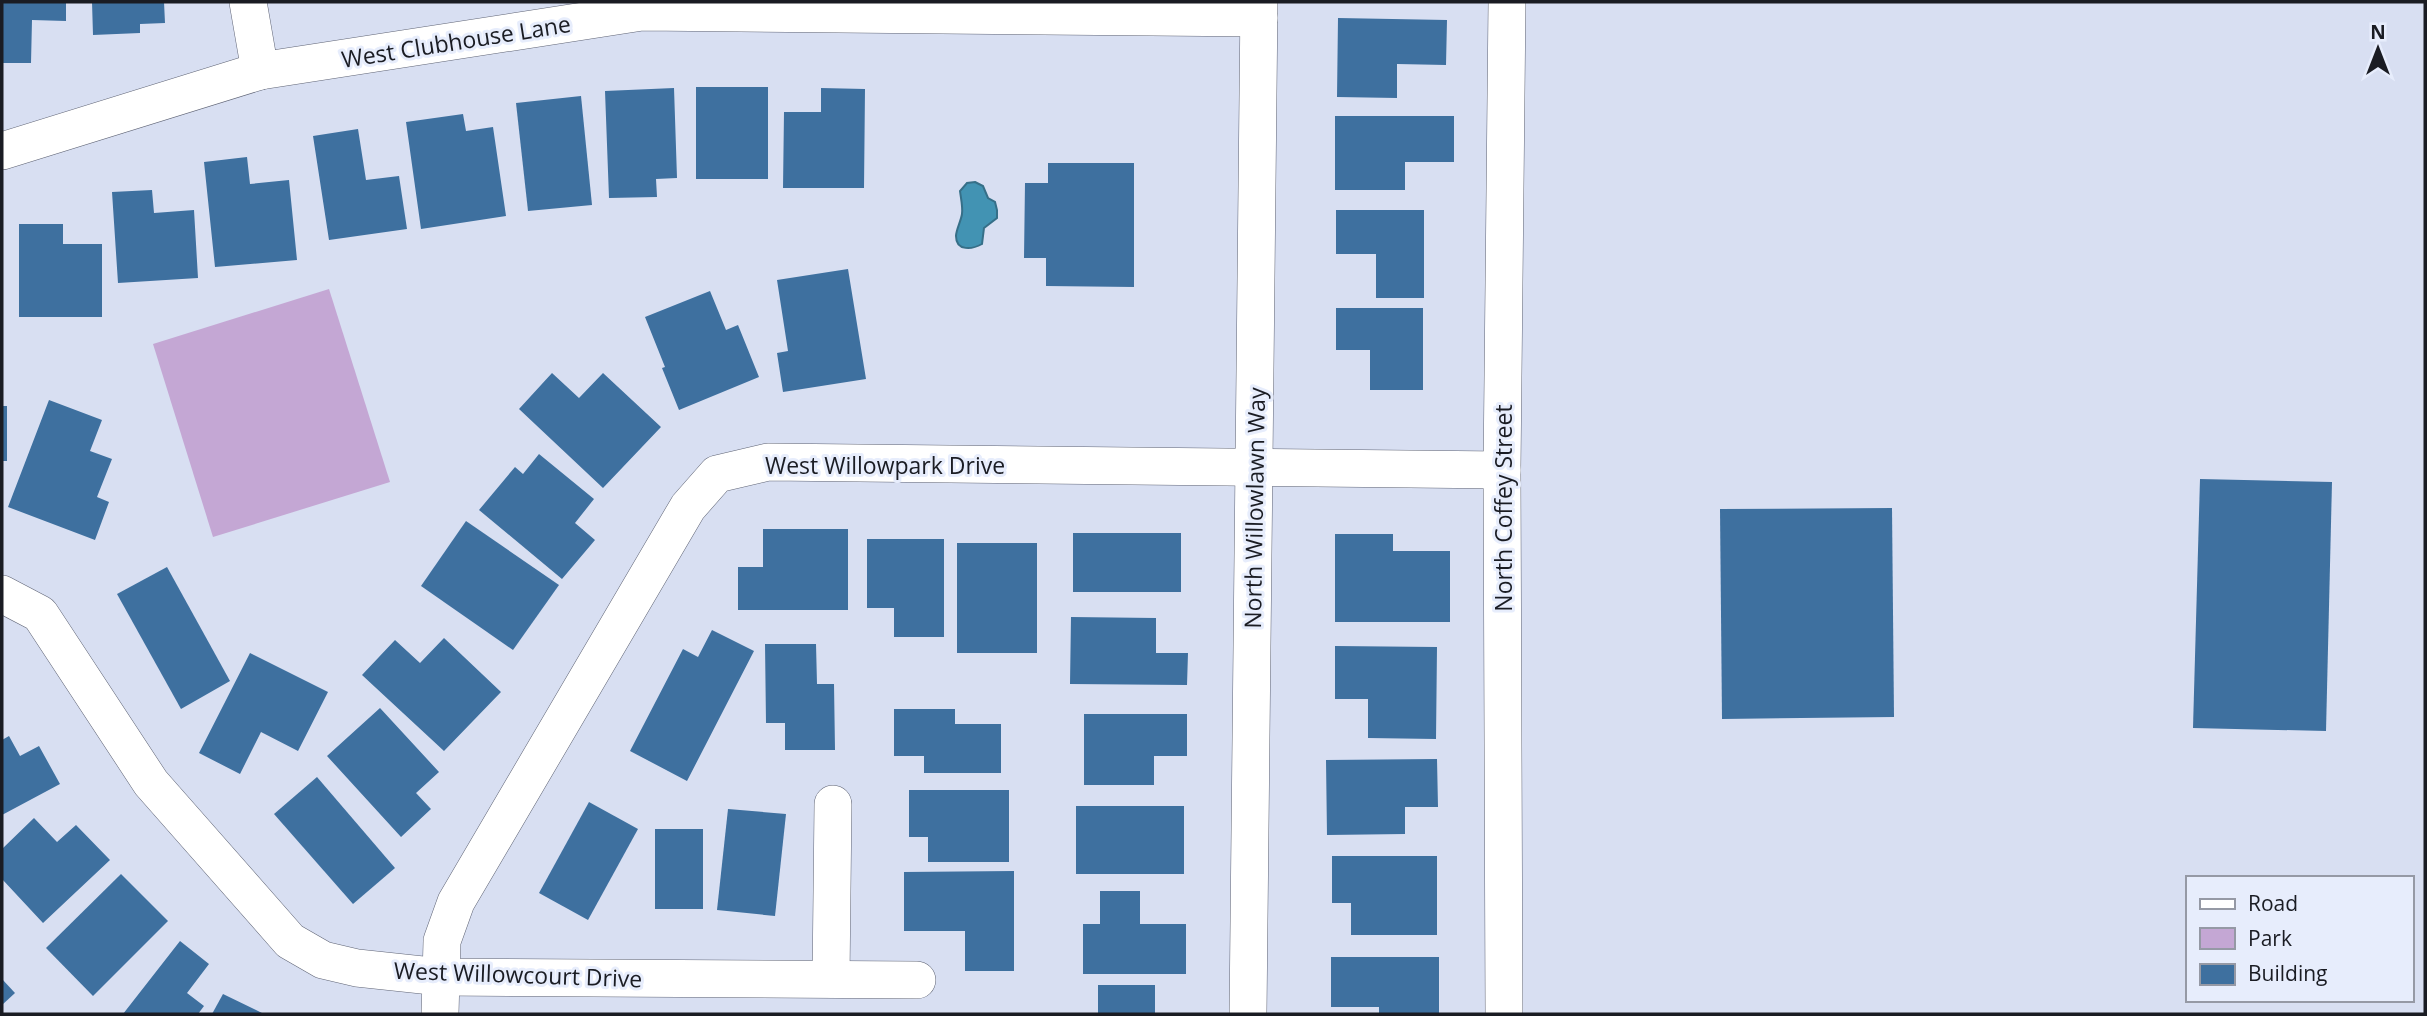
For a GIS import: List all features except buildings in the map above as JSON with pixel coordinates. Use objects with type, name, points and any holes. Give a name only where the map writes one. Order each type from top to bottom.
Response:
[{"type":"street","points":[[248,2],[260,71]]},
{"type":"street","name":"North Coffey Street","points":[[1504,1014],[1502,470],[1507,2]]},
{"type":"street","name":"West Clubhouse Lane","points":[[2,151],[260,71],[642,7],[1259,10]]},
{"type":"street","name":"North Willowlawn Way","points":[[1248,1014],[1259,10]]},
{"type":"street","name":"West Willowpark Drive","points":[[440,1014],[442,942],[456,902],[688,507],[717,474],[768,462],[1502,470]]},
{"type":"street","name":"West Willowcourt Drive","points":[[2,594],[40,614],[151,783],[290,942],[323,960],[357,968],[441,977],[917,980]]},
{"type":"street","points":[[831,979],[833,804]]},
{"type":"green space","points":[[329,289],[390,482],[213,537],[153,344]]},
{"type":"water","points":[[975,182],[983,186],[988,198],[995,202],[997,218],[984,228],[982,244],[966,248],[959,245],[956,236],[962,211],[960,191],[967,183]]}]
